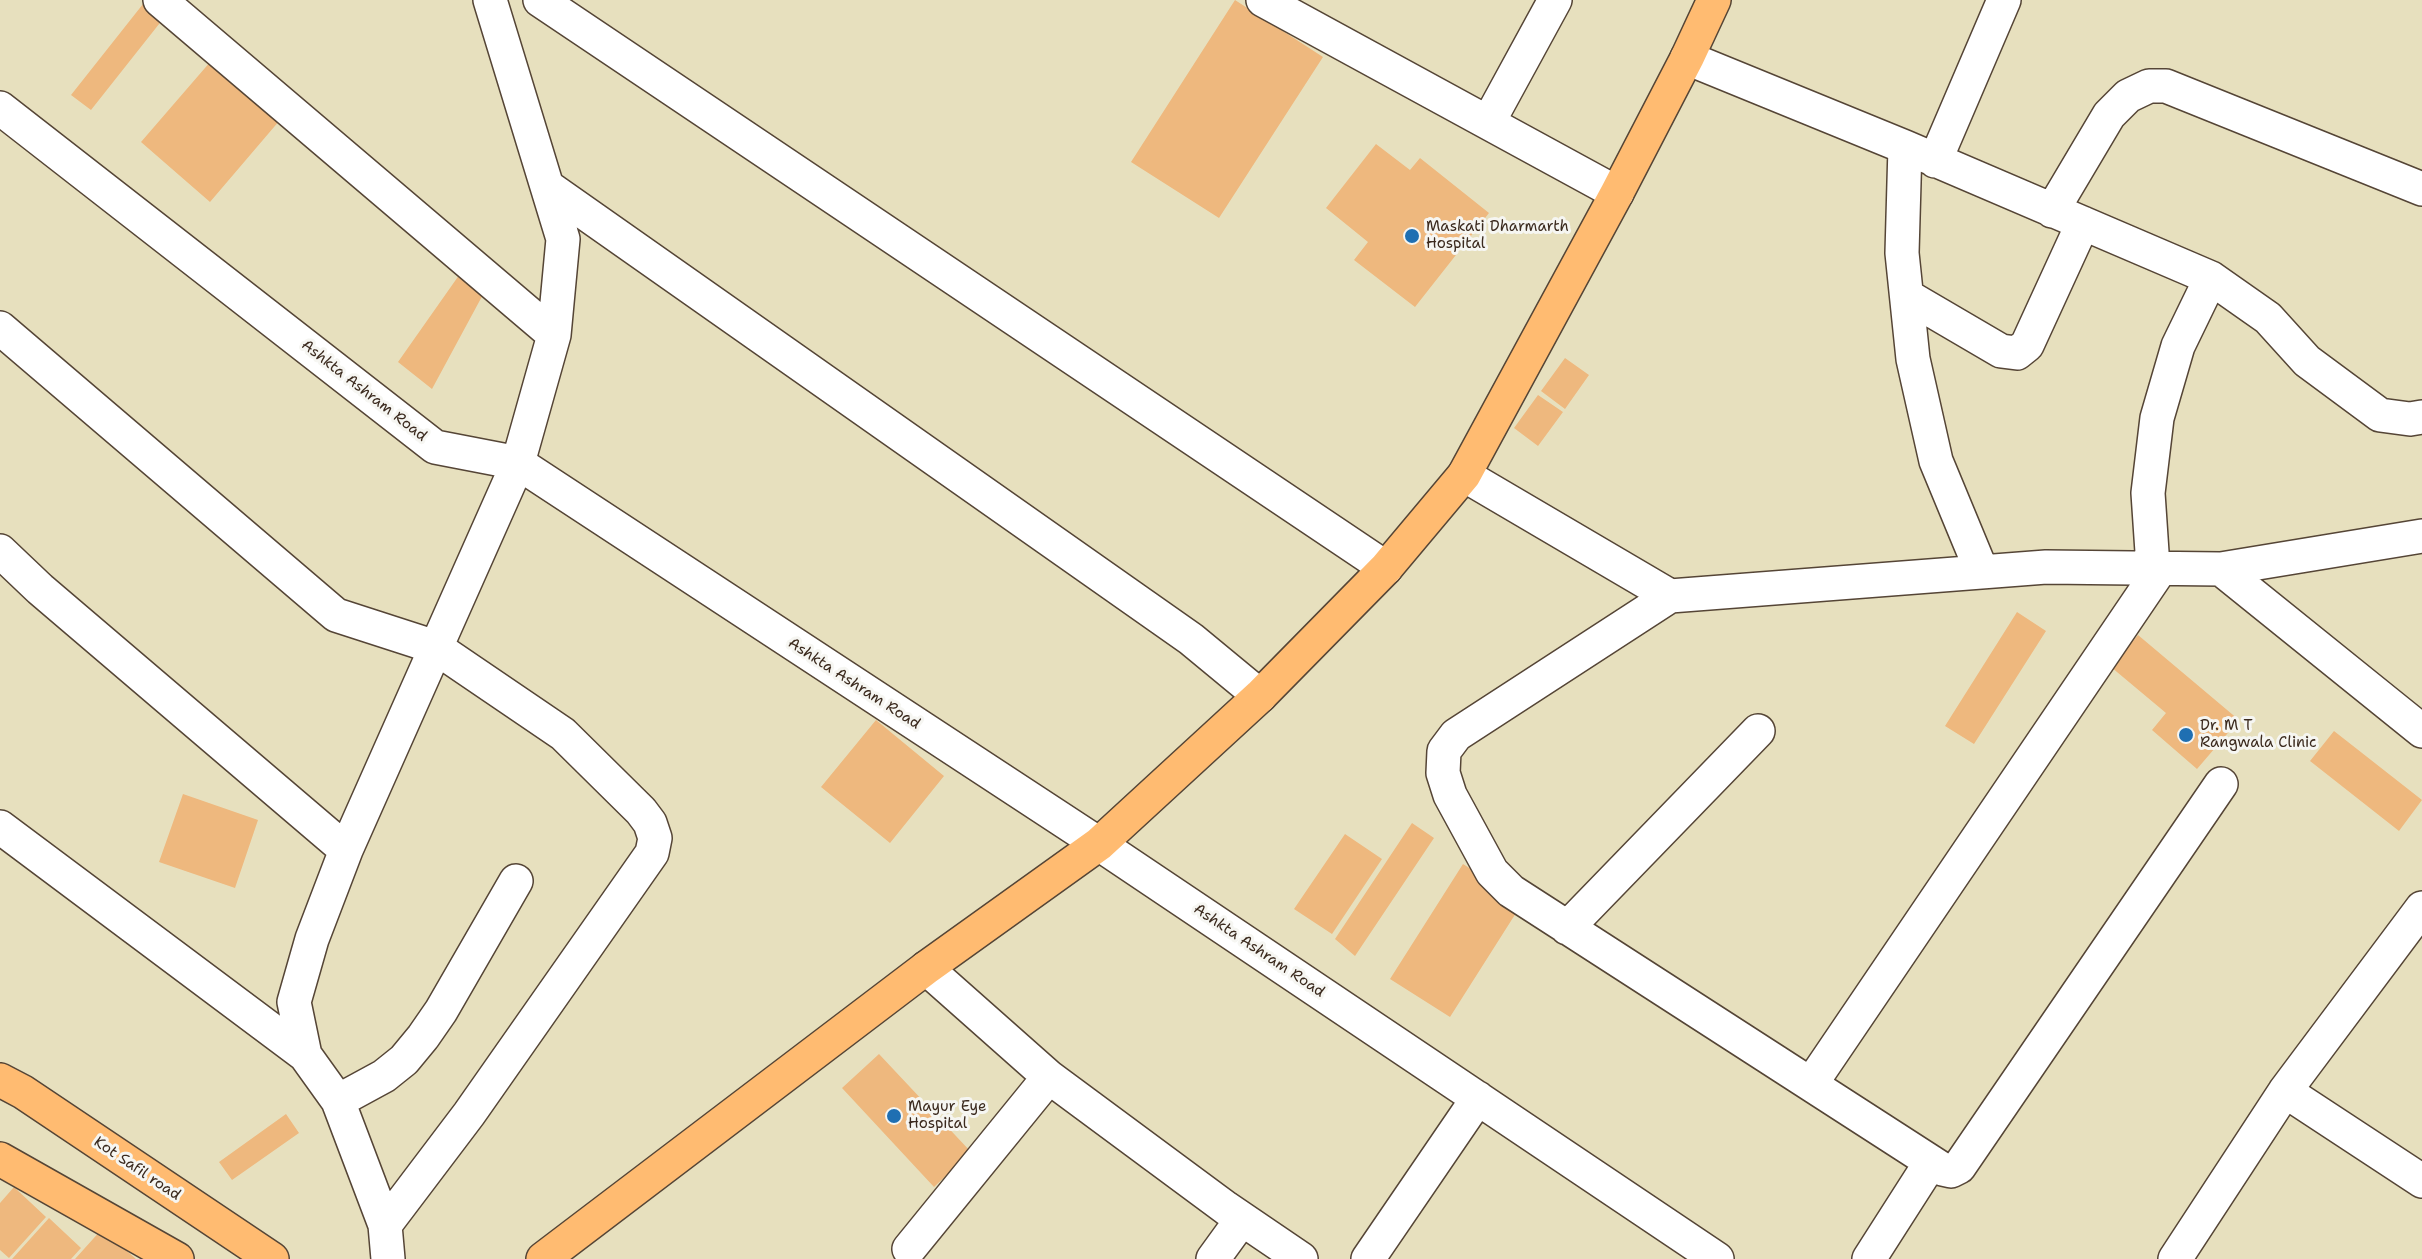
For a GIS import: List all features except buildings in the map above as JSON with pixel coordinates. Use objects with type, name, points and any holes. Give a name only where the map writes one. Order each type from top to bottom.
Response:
[{"type":"main road","points":[[543,1259],[926,968],[1099,844],[1260,696],[1386,568],[1464,475],[1617,193],[1687,58],[1714,0]]},
{"type":"main road","name":"Kot Safil road","points":[[0,1080],[23,1092],[272,1259]]},
{"type":"main road","points":[[0,1159],[177,1259]]},
{"type":"street","points":[[160,0],[554,335]]},
{"type":"street","points":[[305,1055],[294,1002],[312,939],[346,850],[518,463],[554,335],[563,239],[489,0]]},
{"type":"street","points":[[540,0],[1386,568]]},
{"type":"street","points":[[1263,0],[1489,121],[1617,193]]},
{"type":"street","points":[[1489,121],[1555,0]]},
{"type":"street","points":[[1935,161],[2004,0]]},
{"type":"street","points":[[1687,58],[1905,147],[2211,278],[2268,318],[2307,361],[2380,415],[2410,419],[2422,417]]},
{"type":"street","points":[[2052,211],[2109,115],[2128,96],[2149,86],[2166,86],[2422,189]]},
{"type":"street","name":"Ashkta Ashram Road","points":[[0,108],[435,447],[518,463],[1099,844],[1717,1259]]},
{"type":"street","points":[[1905,147],[1902,253],[1913,358],[1936,461],[1982,572]]},
{"type":"street","points":[[548,187],[1191,639],[1260,696]]},
{"type":"street","points":[[1906,296],[2001,351],[2017,353],[2027,345],[2083,224]]},
{"type":"street","points":[[1811,1084],[2157,568],[2148,492],[2157,418],[2178,346],[2211,278]]},
{"type":"street","points":[[0,328],[336,615],[435,647],[563,734],[641,811],[650,823],[656,838],[652,853],[469,1114],[385,1225]]},
{"type":"street","points":[[1464,475],[1670,596]]},
{"type":"street","points":[[2221,784],[1959,1167],[1951,1171],[1942,1169],[1931,1162],[1511,891],[1492,872],[1450,795],[1443,773],[1444,751],[1456,735],[1670,596],[2046,567],[2221,569],[2422,536]]},
{"type":"street","points":[[0,551],[40,589],[346,850]]},
{"type":"street","points":[[2221,569],[2422,731]]},
{"type":"street","points":[[1567,928],[1758,731]]},
{"type":"street","points":[[0,827],[305,1055],[338,1101],[385,1225],[388,1259]]},
{"type":"street","points":[[338,1101],[384,1076],[404,1060],[423,1037],[441,1011],[516,881]]},
{"type":"street","points":[[2175,1259],[2285,1091],[2422,908]]},
{"type":"street","points":[[926,968],[1049,1077],[1242,1219],[1301,1259]]},
{"type":"street","points":[[909,1249],[1049,1077]]},
{"type":"street","points":[[2285,1091],[2422,1181]]},
{"type":"street","points":[[1368,1259],[1478,1098]]},
{"type":"street","points":[[1869,1259],[1931,1162]]},
{"type":"street","points":[[1213,1259],[1242,1219]]},
{"type":"place","name":"Maskati Dharmarth Hospital","points":[[1412,236]]},
{"type":"place","name":"Dr. M T Rangwala Clinic","points":[[2186,735]]},
{"type":"place","name":"Mayur Eye Hospital","points":[[894,1116]]}]
